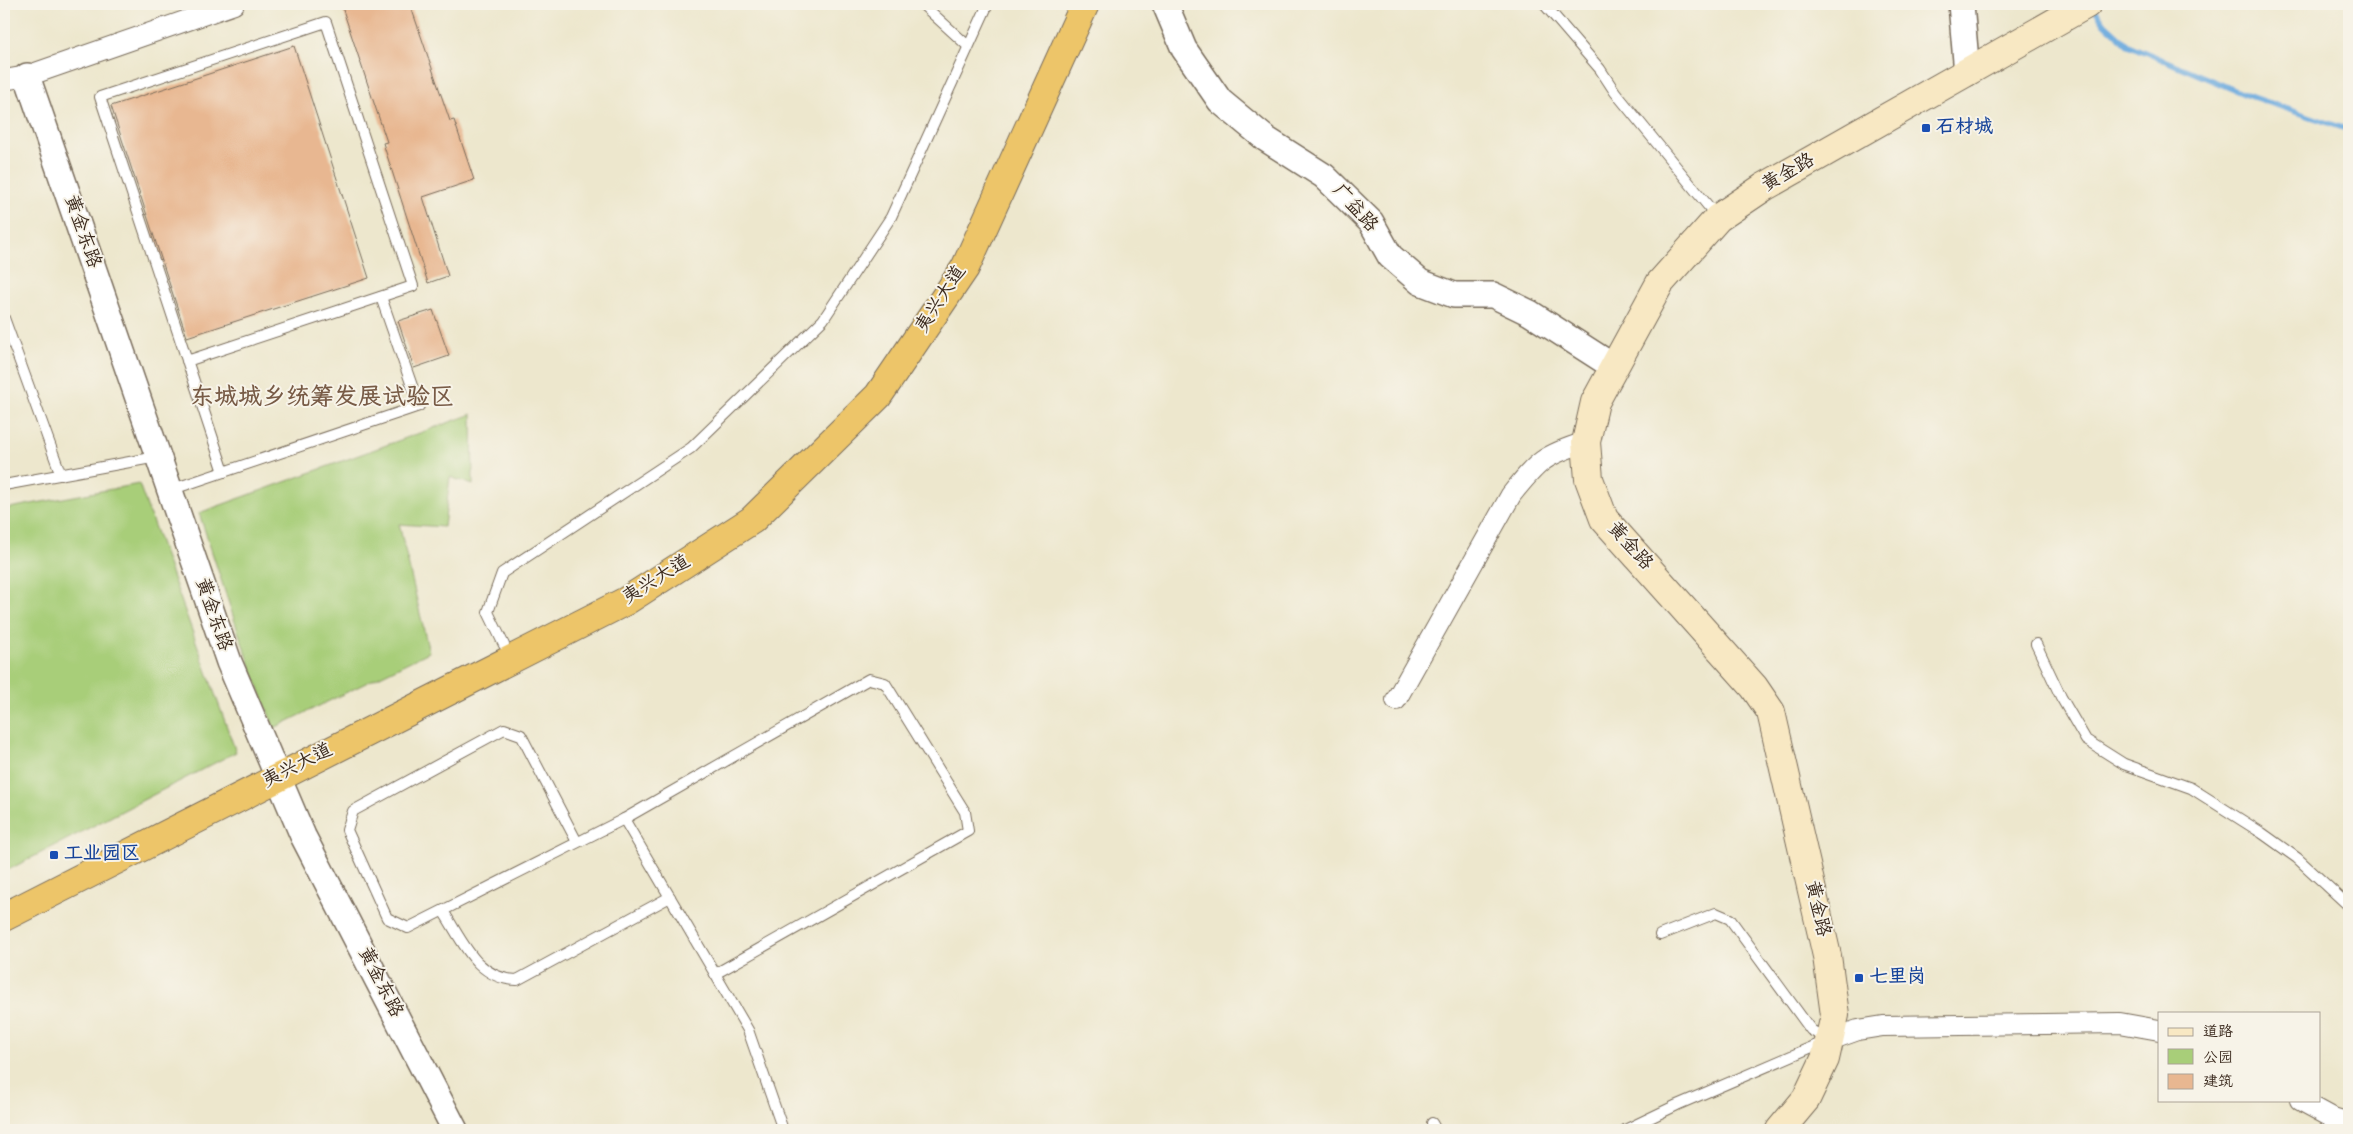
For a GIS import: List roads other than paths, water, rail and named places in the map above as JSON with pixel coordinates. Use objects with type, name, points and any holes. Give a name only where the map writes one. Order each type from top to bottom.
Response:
[{"type":"highway","name":"夷兴大道","points":[[4,917],[504,645],[618,587],[741,507],[865,385],[950,260],[1036,74],[1066,4]]},
{"type":"highway","name":"夷兴大道","points":[[4,898],[626,602],[752,520],[878,396],[965,268],[1085,4]]},
{"type":"main road","name":"黄金路","points":[[1780,1130],[1806,1099],[1826,1059],[1835,1015],[1827,956],[1771,712],[1754,686],[1604,519],[1589,479],[1586,442],[1595,402],[1660,283],[1718,218],[1764,187],[2087,4]]},
{"type":"street","points":[[15,78],[234,4]]},
{"type":"street","name":"广益路","points":[[1165,4],[1184,49],[1220,101],[1266,139],[1324,176],[1371,222],[1390,256],[1420,282],[1454,295],[1492,295],[1530,313],[1614,367]]},
{"type":"street","points":[[1961,4],[1967,73]]},
{"type":"street","name":"黄金东路","points":[[15,78],[158,457],[229,662],[274,770],[303,836],[455,1130]]},
{"type":"street","points":[[1396,700],[1511,495],[1534,467],[1554,452],[1586,442]]},
{"type":"street","points":[[1830,1040],[1858,1030],[1883,1026],[2120,1023],[2158,1030]]},
{"type":"street","points":[[2304,1102],[2333,1118],[2349,1123]]},
{"type":"lane","points":[[922,4],[968,46]]},
{"type":"lane","points":[[504,645],[488,612],[502,573],[691,448],[823,320],[891,217],[988,4]]},
{"type":"lane","points":[[1544,4],[1600,69],[1615,92],[1718,218]]},
{"type":"lane","points":[[187,361],[413,286],[326,22],[100,97],[187,361],[224,472]]},
{"type":"lane","points":[[170,491],[420,406],[381,297]]},
{"type":"lane","points":[[4,318],[62,475]]},
{"type":"lane","points":[[4,486],[158,457]]},
{"type":"lane","points":[[2036,644],[2064,704],[2086,740],[2124,764],[2191,788],[2298,858],[2349,906]]},
{"type":"lane","points":[[577,842],[521,735],[504,729],[353,811],[347,830],[387,918],[408,928],[624,819],[869,678],[885,683],[965,812],[968,831],[715,974]]},
{"type":"lane","points":[[624,819],[748,1030],[783,1130]]},
{"type":"lane","points":[[443,911],[479,967],[502,979],[517,980],[670,897]]},
{"type":"lane","points":[[1660,935],[1716,913],[1730,919],[1811,1030],[1830,1040]]},
{"type":"lane","points":[[1625,1130],[1686,1101],[1830,1040]]},
{"type":"waterway","points":[[2094,8],[2105,24],[2128,45],[2244,94],[2349,130]]},
{"type":"place","name":"石材城","points":[[1926,128]]},
{"type":"place","name":"工业园区","points":[[54,855]]},
{"type":"place","name":"七里岗","points":[[1859,978]]},
{"type":"district","name":"东城城乡统筹发展试验区","points":[[322,399]]}]
